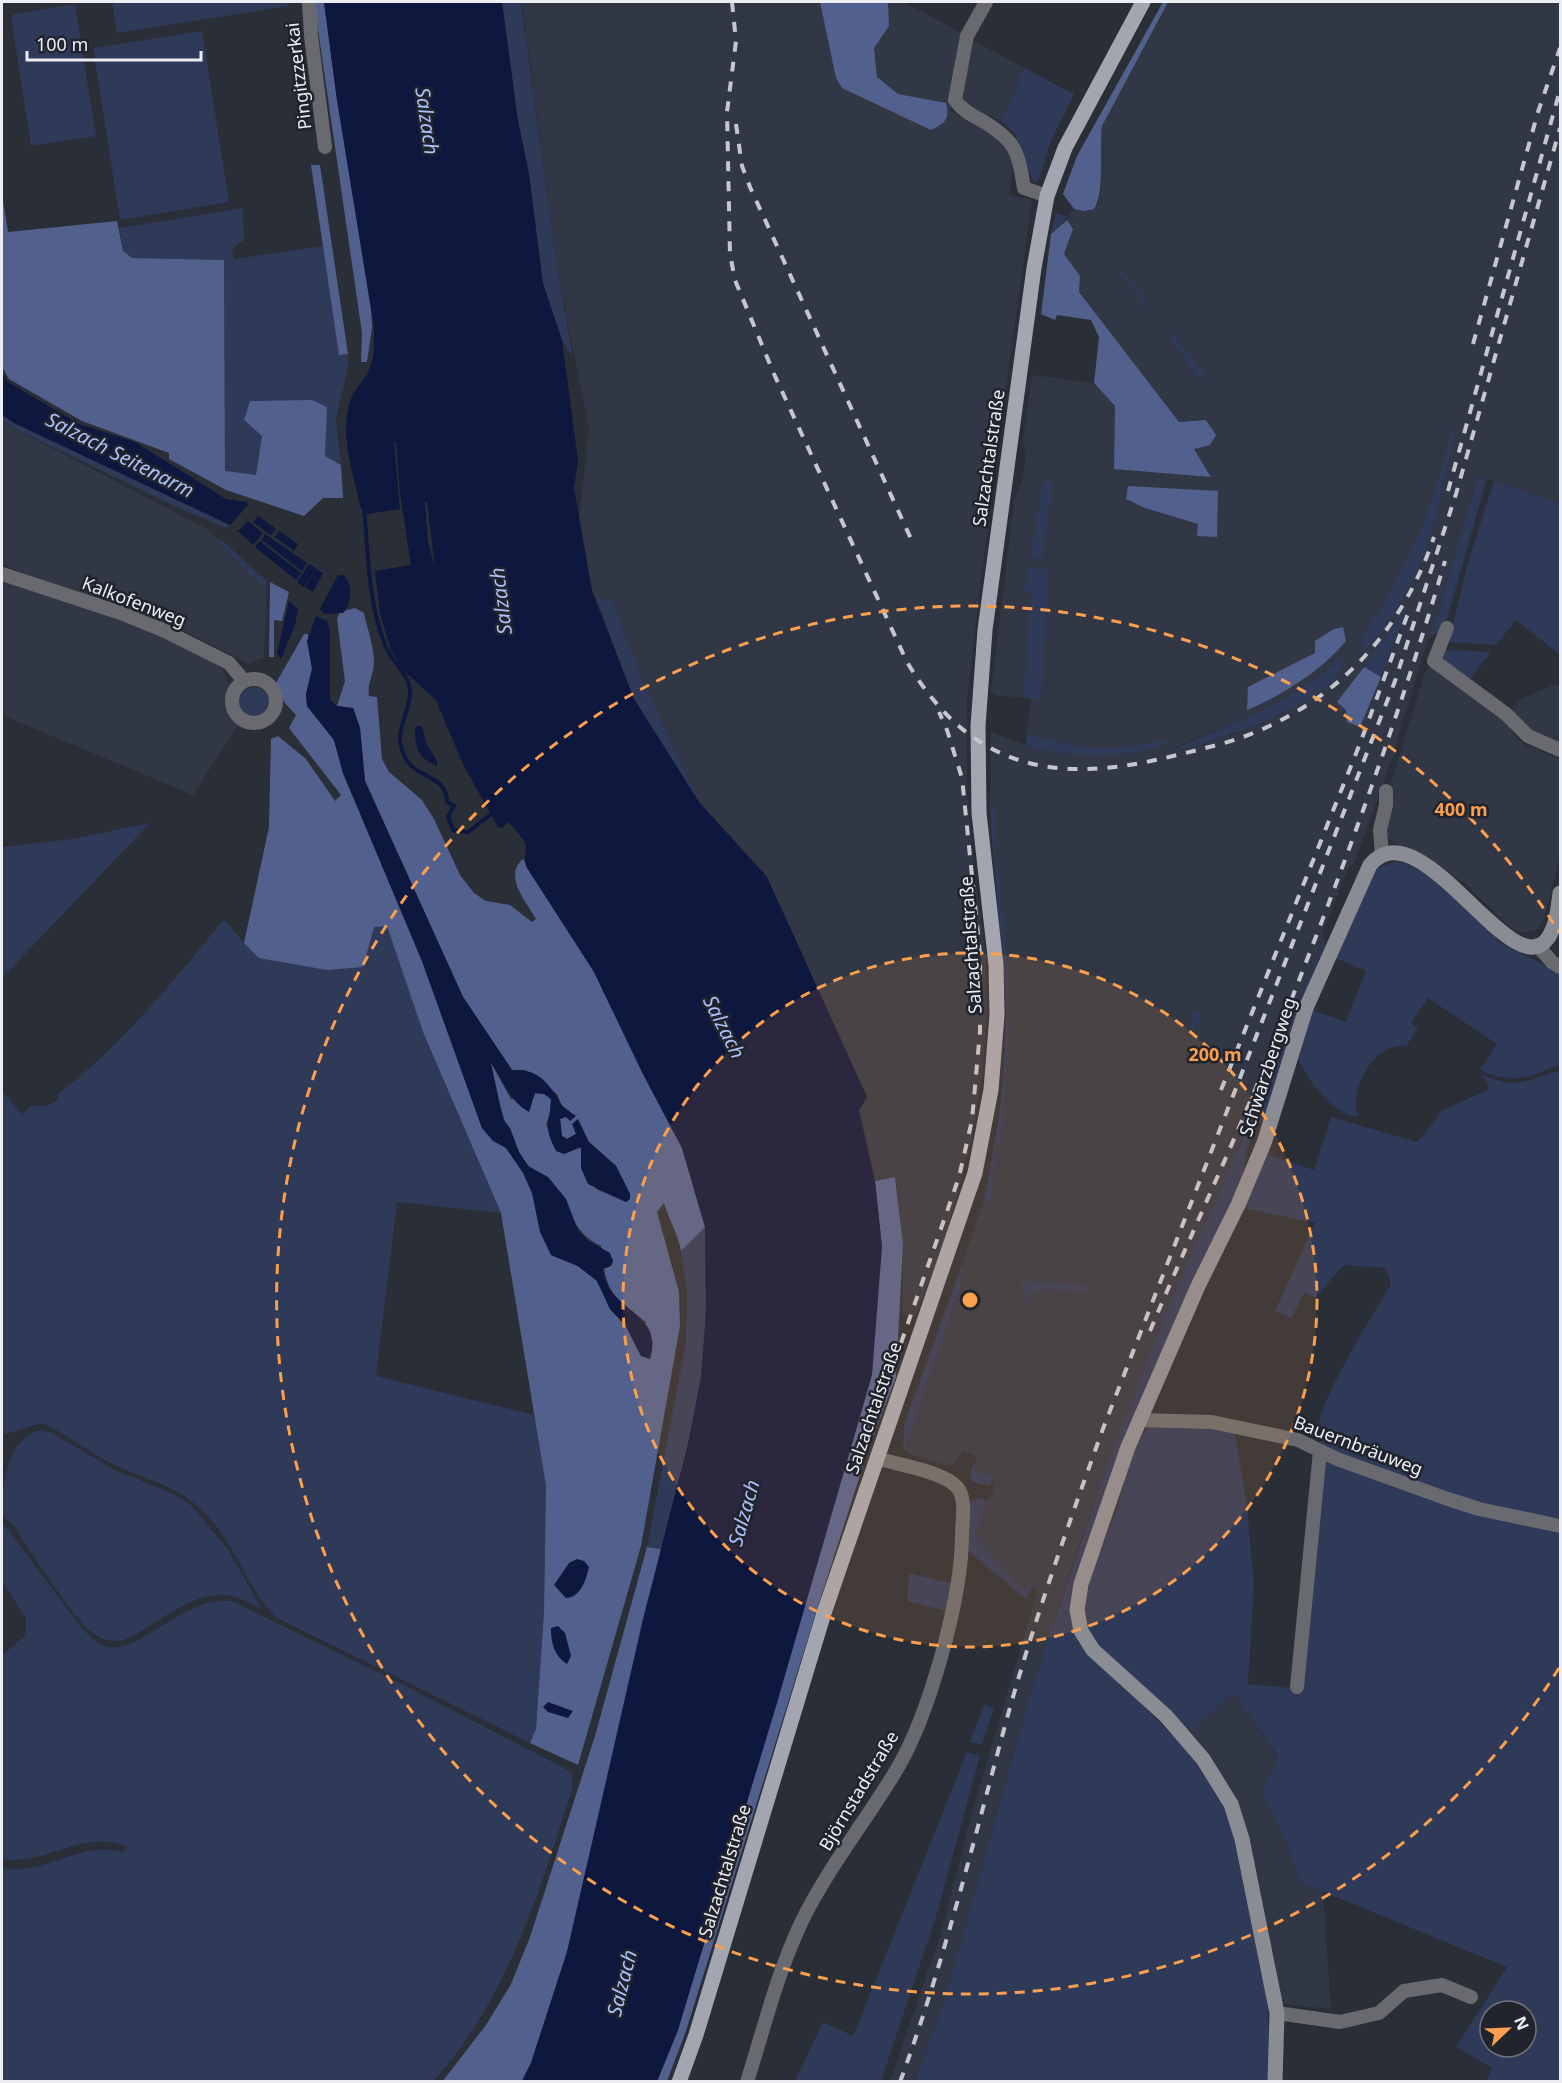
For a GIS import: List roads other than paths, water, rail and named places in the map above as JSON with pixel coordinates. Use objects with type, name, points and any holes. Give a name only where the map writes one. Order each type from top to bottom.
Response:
[{"type":"main road","name":"Salzachtalstraße","points":[[679,2082],[696,2035],[824,1613],[975,1173],[991,1090],[997,1015],[996,965],[980,813],[979,717],[985,630],[1034,268],[1047,196],[1065,148],[1143,2]]},
{"type":"street","name":"Pingitzzerkai","points":[[309,2],[310,36],[325,147]]},
{"type":"street","points":[[986,2],[967,36],[955,100],[961,109],[999,131],[1012,142],[1024,188],[1047,196]]},
{"type":"street","name":"Kalkofenweg","points":[[2,574],[121,613],[165,631],[229,663],[244,681]]},
{"type":"street","points":[[1447,628],[1434,661],[1506,714],[1528,736],[1560,750]]},
{"type":"street","points":[[1386,791],[1386,806],[1380,830],[1382,855],[1399,853],[1410,858],[1458,891],[1510,941],[1519,945],[1537,945],[1548,938],[1555,921],[1560,893]]},
{"type":"street","name":"Schwarzbergweg","points":[[1275,2082],[1277,2013],[1242,1839],[1231,1804],[1203,1759],[1166,1716],[1093,1650],[1078,1623],[1081,1584],[1139,1420],[1264,1143],[1306,1008],[1327,956],[1363,876],[1375,859],[1382,855]]},
{"type":"street","points":[[1537,945],[1552,962],[1560,967]]},
{"type":"street","name":"Bauernbräuweg","points":[[1139,1420],[1212,1422],[1298,1440],[1320,1451],[1479,1509],[1560,1526]]},
{"type":"street","points":[[1298,1687],[1320,1451]]},
{"type":"street","name":"Björnstadstraße","points":[[747,2082],[769,2001],[800,1924],[817,1892],[898,1767],[916,1730],[937,1667],[961,1574],[963,1501],[957,1486],[944,1478],[877,1458]]},
{"type":"street","points":[[1277,2013],[1340,2022],[1379,2013],[1404,1991],[1442,1984],[1471,1997]]},
{"type":"water","name":"Salzach","points":[[324,2],[502,2],[518,121],[529,174],[543,284],[562,340],[578,461],[574,488],[592,591],[634,699],[699,802],[767,877],[867,1097],[859,1110],[875,1182],[882,1247],[872,1375],[777,1703],[678,2030],[657,2081],[522,2081],[531,2063],[567,1952],[643,1619],[688,1444],[701,1377],[706,1312],[705,1227],[682,1148],[594,972],[527,868],[524,841],[509,822],[502,828],[498,827],[463,764],[436,700],[403,670],[391,650],[380,614],[375,571],[411,565],[400,493],[396,442],[394,443],[400,509],[367,514],[366,509],[361,509],[349,457],[346,431],[349,405],[371,365],[374,351],[374,328],[337,100]],"holes":[[[425,502],[427,502],[435,568],[428,542]]]},
{"type":"water","name":"Salzach Seitenarm","points":[[2,373],[8,382],[79,424],[135,442],[226,499],[247,502],[248,505],[230,525],[14,423],[2,415]]},
{"type":"water","points":[[258,516],[276,529],[271,535],[253,522]]},
{"type":"water","points":[[248,521],[263,533],[253,545],[238,531]]},
{"type":"water","points":[[279,531],[298,544],[294,551],[275,537]]},
{"type":"water","points":[[265,534],[307,563],[302,571],[262,540]]},
{"type":"water","points":[[260,541],[301,573],[296,580],[255,547]]},
{"type":"water","points":[[309,564],[316,568],[304,587],[297,582]]},
{"type":"water","points":[[316,569],[323,573],[313,592],[305,587]]},
{"type":"water","points":[[338,575],[344,575],[349,584],[348,605],[343,613],[324,614],[320,609]]},
{"type":"water","points":[[289,601],[298,609],[295,625],[281,659],[277,653]]},
{"type":"water","points":[[316,616],[327,621],[330,632],[330,700],[337,706],[353,708],[360,728],[365,781],[463,997],[512,1070],[529,1072],[542,1078],[562,1106],[576,1116],[570,1121],[566,1117],[560,1119],[562,1136],[567,1139],[576,1134],[572,1124],[578,1119],[589,1142],[616,1166],[630,1194],[630,1199],[626,1202],[588,1184],[581,1168],[581,1147],[564,1154],[556,1151],[552,1142],[548,1129],[551,1099],[544,1094],[535,1093],[529,1112],[511,1096],[491,1063],[503,1119],[510,1128],[519,1152],[528,1166],[548,1177],[566,1199],[578,1230],[587,1240],[610,1253],[613,1261],[611,1266],[603,1269],[607,1283],[614,1295],[650,1330],[652,1343],[650,1359],[641,1356],[625,1325],[610,1309],[597,1281],[578,1266],[551,1255],[540,1232],[532,1193],[523,1173],[506,1148],[493,1141],[482,1128],[422,961],[343,773],[334,740],[307,706],[306,694],[312,669],[307,641]]},
{"type":"water","points":[[422,726],[426,743],[437,761],[437,766],[426,760],[419,752],[415,735],[415,728]]},
{"type":"water","points":[[577,1559],[584,1561],[589,1567],[588,1572],[576,1595],[566,1598],[554,1585],[569,1563]]},
{"type":"water","points":[[558,1626],[565,1633],[571,1656],[567,1664],[556,1653],[553,1644],[551,1628]]},
{"type":"water","points":[[548,1702],[573,1711],[568,1718],[548,1712],[543,1707]]},
{"type":"waterway","points":[[364,506],[370,576],[379,629],[388,651],[407,681],[410,693],[400,733],[406,759],[417,770],[437,782],[446,793],[447,802],[454,806],[448,816],[453,830],[468,832],[494,812]]},
{"type":"railway","points":[[732,2],[736,41],[727,112],[730,254],[735,280],[774,374],[907,662],[932,699],[960,727],[989,747],[1021,761],[1055,768],[1092,769],[1131,765],[1173,756],[1226,743],[1256,732],[1288,717],[1317,698],[1343,678],[1367,654],[1388,628],[1406,600],[1434,537]]},
{"type":"railway","points":[[1473,344],[1538,112],[1560,48]]},
{"type":"railway","points":[[1448,491],[1560,90]]},
{"type":"railway","points":[[736,124],[742,166],[750,187],[912,541]]},
{"type":"railway","points":[[900,2082],[945,1944],[1019,1675],[1104,1426],[1395,681],[1456,494],[1560,128]]},
{"type":"railway","points":[[1150,1331],[1255,1090],[1332,894],[1403,695],[1445,561]]},
{"type":"railway","points":[[1221,1090],[1361,741],[1410,608]]},
{"type":"railway","points":[[901,1343],[959,1177],[972,1120],[980,1031],[980,954],[962,778],[939,712]]}]
